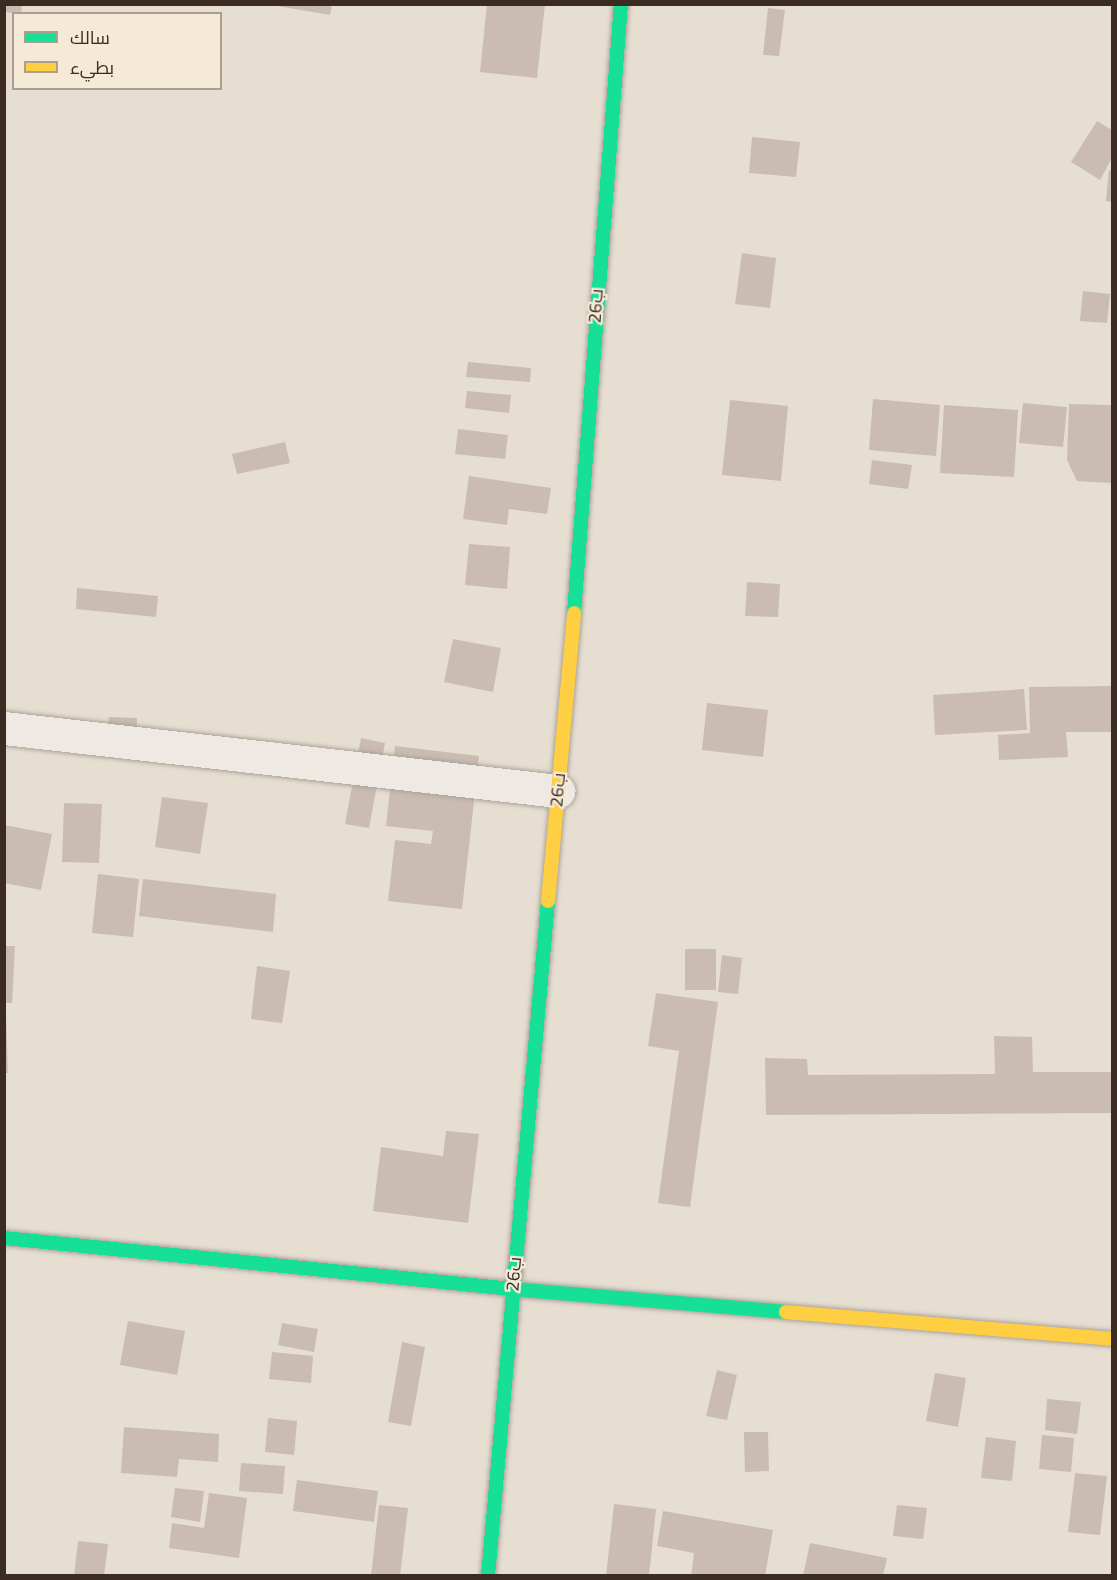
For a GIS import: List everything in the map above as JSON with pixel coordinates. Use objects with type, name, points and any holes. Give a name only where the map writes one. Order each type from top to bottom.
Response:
[{"type":"main road","name":"26ب","points":[[488,1575],[558,791],[621,4]]},
{"type":"main road","points":[[4,1238],[512,1289],[1113,1339]]},
{"type":"street","points":[[4,728],[558,791]]},
{"type":"building","points":[[4,4],[22,4],[21,12],[4,12]]},
{"type":"building","points":[[266,4],[332,4],[330,15]]},
{"type":"building","points":[[487,4],[545,4],[537,78],[480,72]]},
{"type":"building","points":[[768,8],[785,10],[779,56],[763,55]]},
{"type":"building","points":[[1097,121],[1112,130],[1112,158],[1100,180],[1071,162]]},
{"type":"building","points":[[752,137],[800,142],[796,177],[749,173]]},
{"type":"building","points":[[1109,170],[1112,171],[1112,202],[1106,201]]},
{"type":"building","points":[[742,253],[776,258],[770,308],[735,304]]},
{"type":"building","points":[[1083,291],[1110,294],[1107,323],[1080,321]]},
{"type":"building","points":[[468,362],[531,368],[530,382],[466,377]]},
{"type":"building","points":[[467,391],[511,395],[509,413],[465,408]]},
{"type":"building","points":[[873,399],[940,405],[936,456],[869,450]]},
{"type":"building","points":[[730,400],[788,406],[781,481],[722,475]]},
{"type":"building","points":[[1023,403],[1067,407],[1063,447],[1019,443]]},
{"type":"building","points":[[1069,404],[1112,405],[1112,483],[1077,481],[1067,460]]},
{"type":"building","points":[[944,405],[1018,410],[1014,477],[940,473]]},
{"type":"building","points":[[458,429],[508,435],[505,459],[455,454]]},
{"type":"building","points":[[285,442],[290,463],[237,474],[232,454]]},
{"type":"building","points":[[872,460],[912,465],[908,489],[869,484]]},
{"type":"building","points":[[469,476],[551,488],[547,514],[509,509],[507,525],[463,519]]},
{"type":"building","points":[[469,544],[510,547],[507,589],[465,585]]},
{"type":"building","points":[[747,582],[780,584],[778,617],[745,616]]},
{"type":"building","points":[[77,588],[158,596],[156,617],[76,609]]},
{"type":"building","points":[[453,639],[501,648],[493,692],[444,682]]},
{"type":"building","points":[[1112,686],[1112,732],[1066,732],[1068,757],[999,760],[998,735],[1030,733],[1029,687]]},
{"type":"building","points":[[1024,689],[1027,730],[935,735],[933,695]]},
{"type":"building","points":[[707,703],[768,710],[763,757],[702,750]]},
{"type":"building","points":[[109,717],[137,718],[136,751],[107,749]]},
{"type":"building","points":[[361,738],[385,743],[369,828],[345,824]]},
{"type":"building","points":[[395,746],[479,756],[462,909],[388,901],[395,840],[431,844],[433,831],[386,826]]},
{"type":"building","points":[[162,797],[208,803],[200,854],[155,847]]},
{"type":"building","points":[[64,803],[102,804],[99,863],[62,862]]},
{"type":"building","points":[[4,825],[52,834],[41,890],[4,883]]},
{"type":"building","points":[[98,874],[139,879],[133,937],[92,933]]},
{"type":"building","points":[[143,879],[276,894],[273,932],[139,916]]},
{"type":"building","points":[[4,946],[15,946],[12,1003],[4,1003]]},
{"type":"building","points":[[685,949],[716,949],[716,990],[685,990]]},
{"type":"building","points":[[722,955],[742,958],[738,994],[718,992]]},
{"type":"building","points":[[257,966],[290,971],[282,1023],[251,1019]]},
{"type":"building","points":[[656,993],[718,1002],[690,1207],[658,1203],[679,1051],[648,1046]]},
{"type":"building","points":[[4,1013],[6,1013],[8,1073],[4,1073]]},
{"type":"building","points":[[994,1036],[1032,1037],[1033,1072],[1112,1072],[1112,1113],[766,1115],[765,1058],[807,1059],[808,1075],[995,1074]]},
{"type":"building","points":[[446,1131],[479,1134],[468,1223],[373,1211],[381,1147],[443,1156]]},
{"type":"building","points":[[128,1321],[185,1331],[177,1375],[120,1365]]},
{"type":"building","points":[[282,1323],[318,1329],[314,1352],[278,1345]]},
{"type":"building","points":[[402,1342],[425,1347],[411,1426],[388,1422]]},
{"type":"building","points":[[272,1352],[313,1356],[311,1383],[269,1379]]},
{"type":"building","points":[[717,1370],[737,1375],[727,1420],[706,1416]]},
{"type":"building","points":[[935,1373],[966,1378],[958,1427],[926,1421]]},
{"type":"building","points":[[1047,1399],[1081,1402],[1077,1434],[1045,1430]]},
{"type":"building","points":[[268,1418],[297,1421],[294,1455],[265,1452]]},
{"type":"building","points":[[124,1427],[219,1434],[218,1462],[179,1459],[177,1477],[121,1473]]},
{"type":"building","points":[[744,1432],[768,1432],[769,1471],[745,1472]]},
{"type":"building","points":[[1042,1435],[1074,1438],[1071,1472],[1039,1469]]},
{"type":"building","points":[[986,1437],[1016,1441],[1012,1481],[981,1478]]},
{"type":"building","points":[[241,1463],[285,1466],[283,1494],[239,1491]]},
{"type":"building","points":[[1075,1473],[1107,1476],[1100,1535],[1068,1532]]},
{"type":"building","points":[[297,1480],[378,1491],[374,1522],[293,1511]]},
{"type":"building","points":[[175,1488],[204,1491],[200,1522],[171,1517]]},
{"type":"building","points":[[209,1493],[247,1498],[239,1558],[169,1548],[172,1523],[204,1528]]},
{"type":"building","points":[[614,1504],[656,1509],[649,1576],[606,1576]]},
{"type":"building","points":[[379,1505],[408,1508],[400,1576],[371,1576]]},
{"type":"building","points":[[897,1505],[927,1508],[923,1539],[893,1536]]},
{"type":"building","points":[[663,1511],[773,1530],[765,1576],[691,1576],[694,1553],[657,1546]]},
{"type":"building","points":[[78,1541],[108,1544],[104,1576],[74,1576]]},
{"type":"building","points":[[810,1543],[887,1558],[883,1576],[803,1576]]},
{"type":"traffic: fast","points":[[574,613],[621,4]]},
{"type":"traffic: fast","points":[[488,1576],[548,901]]},
{"type":"traffic: fast","points":[[4,1238],[512,1289],[786,1312]]},
{"type":"traffic: slow","points":[[548,901],[574,613]]},
{"type":"traffic: slow","points":[[786,1312],[1112,1339]]}]
